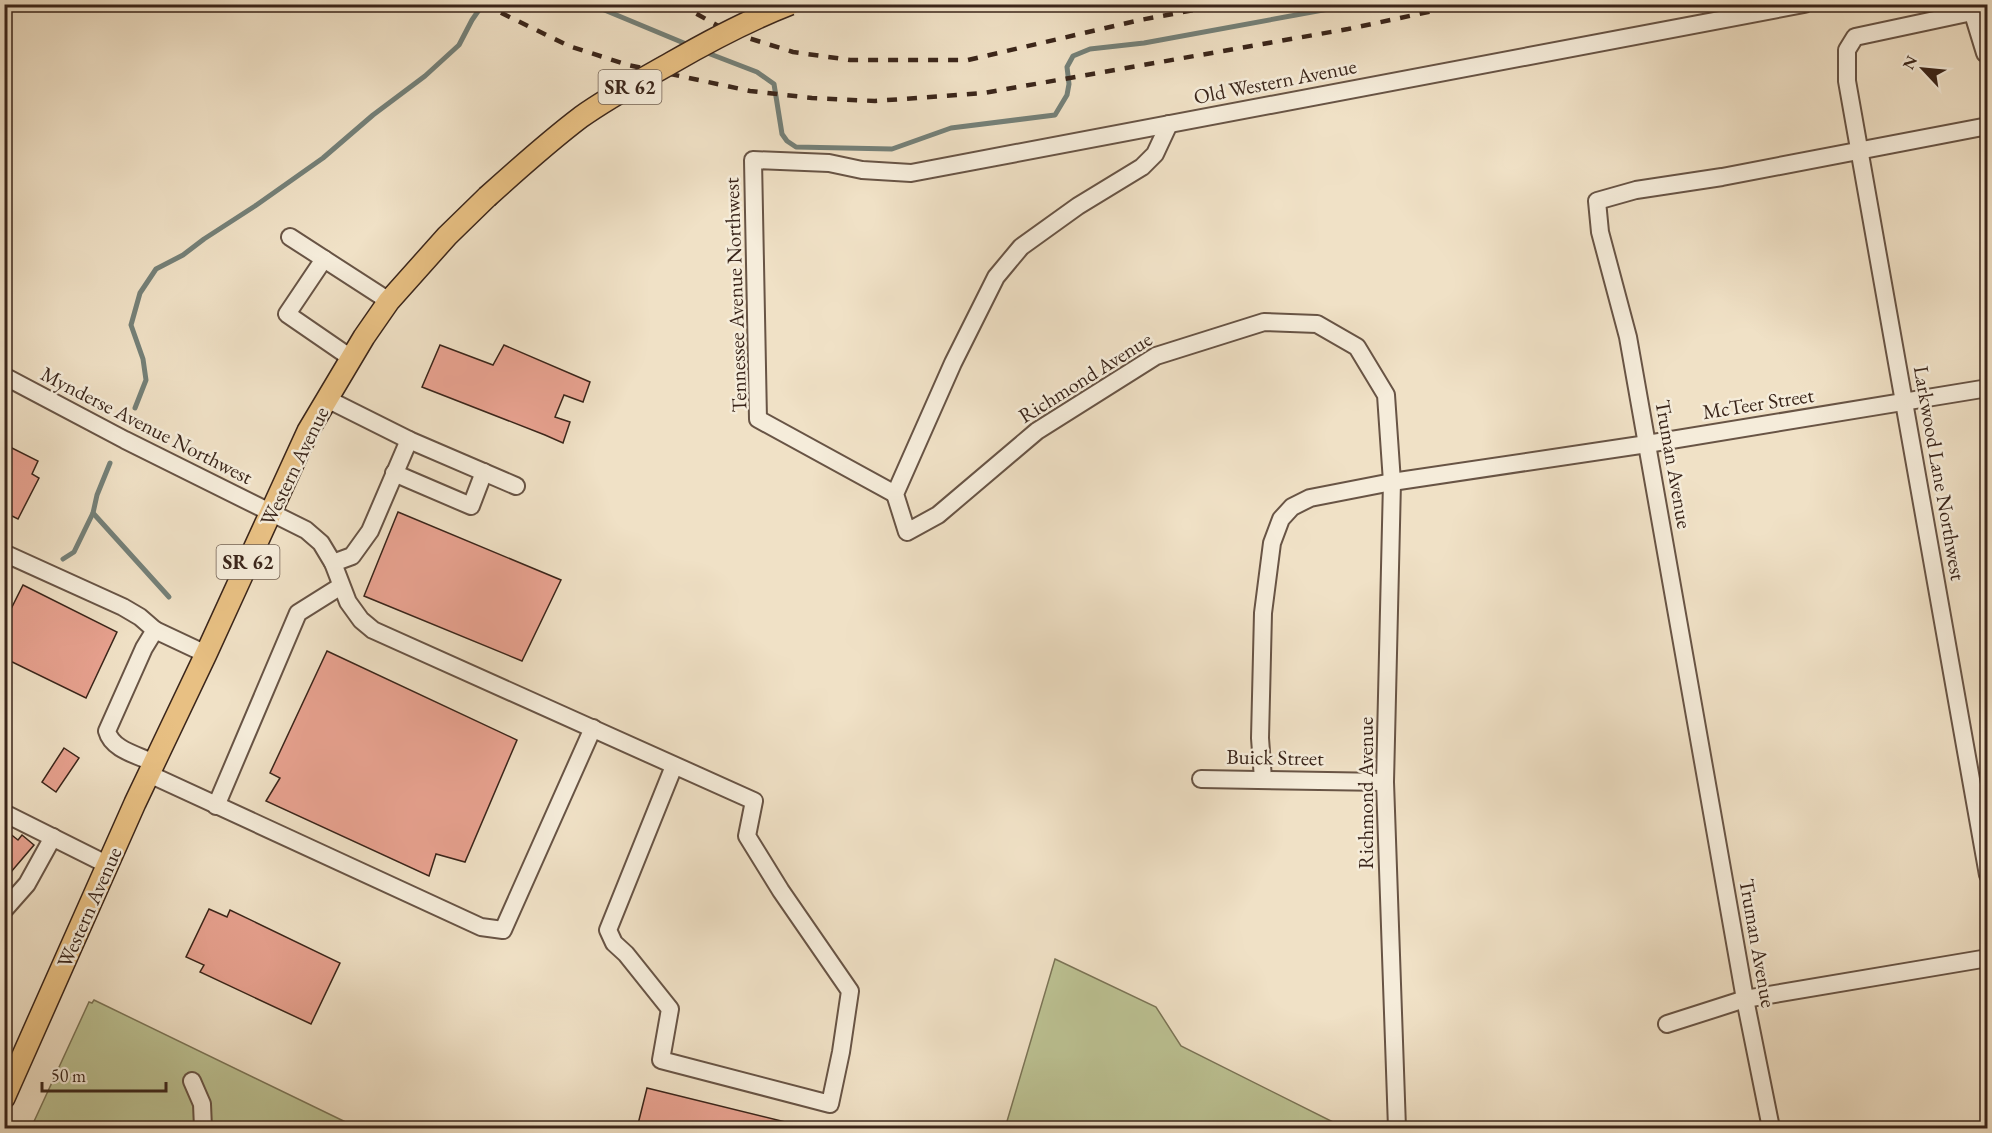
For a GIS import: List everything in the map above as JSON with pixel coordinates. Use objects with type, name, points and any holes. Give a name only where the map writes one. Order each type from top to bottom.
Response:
[{"type":"main road","name":"Western Avenue","points":[[4,1098],[151,769],[308,431],[351,358],[389,301],[447,236],[487,197],[582,116],[645,77],[705,44],[790,4]]},
{"type":"street","name":"Old Western Avenue","points":[[753,159],[830,163],[862,171],[911,173],[1804,4]]},
{"type":"street","points":[[1971,8],[1985,53],[1988,53]]},
{"type":"street","name":"Larkwood Lane Northwest","points":[[1971,8],[1855,37],[1847,50],[1847,81],[1988,875]]},
{"type":"street","points":[[895,494],[953,363],[996,277],[1021,247],[1078,206],[1142,167],[1155,154],[1169,124]]},
{"type":"street","name":"Truman Avenue","points":[[1771,1128],[1745,999],[1628,337],[1600,232],[1597,201],[1636,190],[1722,177],[1988,126]]},
{"type":"street","name":"Tennessee Avenue Northwest","points":[[753,159],[758,419],[895,494]]},
{"type":"street","points":[[290,237],[389,301]]},
{"type":"street","points":[[324,259],[287,314],[351,358]]},
{"type":"street","name":"Richmond Avenue","points":[[895,494],[907,532],[938,515],[1037,431],[1156,356],[1264,322],[1317,324],[1357,347],[1386,395],[1392,482],[1385,782],[1396,1128]]},
{"type":"street","name":"Mynderse Avenue Northwest","points":[[4,376],[125,441],[306,531],[321,543],[333,563],[348,602],[361,621],[373,630],[754,801],[747,836],[850,991],[830,1104],[661,1060],[670,1010],[626,954],[614,943],[609,930],[674,766]]},
{"type":"street","name":"McTeer Street","points":[[1263,779],[1260,738],[1263,613],[1272,543],[1281,519],[1292,507],[1310,498],[1392,482],[1647,444],[1988,388]]},
{"type":"street","points":[[327,399],[409,440],[516,486]]},
{"type":"street","points":[[333,563],[352,556],[370,531],[409,440]]},
{"type":"street","points":[[394,473],[471,506],[484,472]]},
{"type":"street","points":[[4,553],[123,607],[140,617],[155,630],[206,654]]},
{"type":"street","points":[[216,806],[298,613],[341,586]]},
{"type":"street","points":[[155,630],[107,731],[115,745],[151,769],[216,806],[481,927],[502,930],[593,728]]},
{"type":"street","name":"Buick Street","points":[[1201,779],[1385,782]]},
{"type":"street","points":[[4,813],[108,865]]},
{"type":"street","points":[[4,910],[27,884],[53,837]]},
{"type":"street","points":[[1667,1024],[1745,999],[1988,958]]},
{"type":"street","points":[[192,1081],[202,1104],[203,1128]]},
{"type":"green space","points":[[1055,959],[1156,1007],[1181,1046],[1345,1128],[1005,1128]]},
{"type":"green space","points":[[94,1000],[358,1128],[31,1128],[89,1002],[92,1003]]},
{"type":"building","points":[[440,345],[493,365],[504,345],[590,382],[583,402],[564,395],[555,417],[570,422],[563,443],[422,387]]},
{"type":"building","points":[[4,444],[38,461],[32,474],[39,478],[18,519],[4,512]]},
{"type":"building","points":[[398,512],[561,580],[522,661],[364,596]]},
{"type":"building","points":[[23,585],[117,632],[86,698],[4,658],[4,623]]},
{"type":"building","points":[[327,651],[517,740],[465,862],[436,854],[429,876],[266,801],[280,778],[270,773]]},
{"type":"building","points":[[64,748],[79,758],[56,792],[42,782]]},
{"type":"building","points":[[4,829],[18,840],[22,835],[34,845],[11,872],[4,867]]},
{"type":"building","points":[[209,909],[227,917],[230,910],[340,963],[311,1024],[200,972],[204,965],[186,957]]},
{"type":"building","points":[[647,1088],[810,1128],[637,1128]]},
{"type":"waterway","points":[[135,408],[146,380],[143,359],[131,325],[140,293],[156,269],[183,255],[323,158],[373,115],[425,76],[459,45],[483,4]]},
{"type":"waterway","points":[[590,4],[691,46]]},
{"type":"waterway","points":[[705,52],[757,72],[774,84],[782,134],[796,147],[892,149],[951,128],[1055,115],[1067,95],[1069,84],[1067,67],[1073,56],[1090,49],[1144,43],[1356,4]]},
{"type":"waterway","points":[[63,559],[74,552],[93,513],[97,495],[110,463]]},
{"type":"waterway","points":[[93,513],[169,597]]},
{"type":"railway","points":[[483,4],[569,46],[628,65],[750,91],[812,98],[875,101],[984,93],[1348,29],[1466,4]]},
{"type":"railway","points":[[679,4],[729,32],[793,52],[850,60],[968,60],[1140,20],[1227,4]]}]
